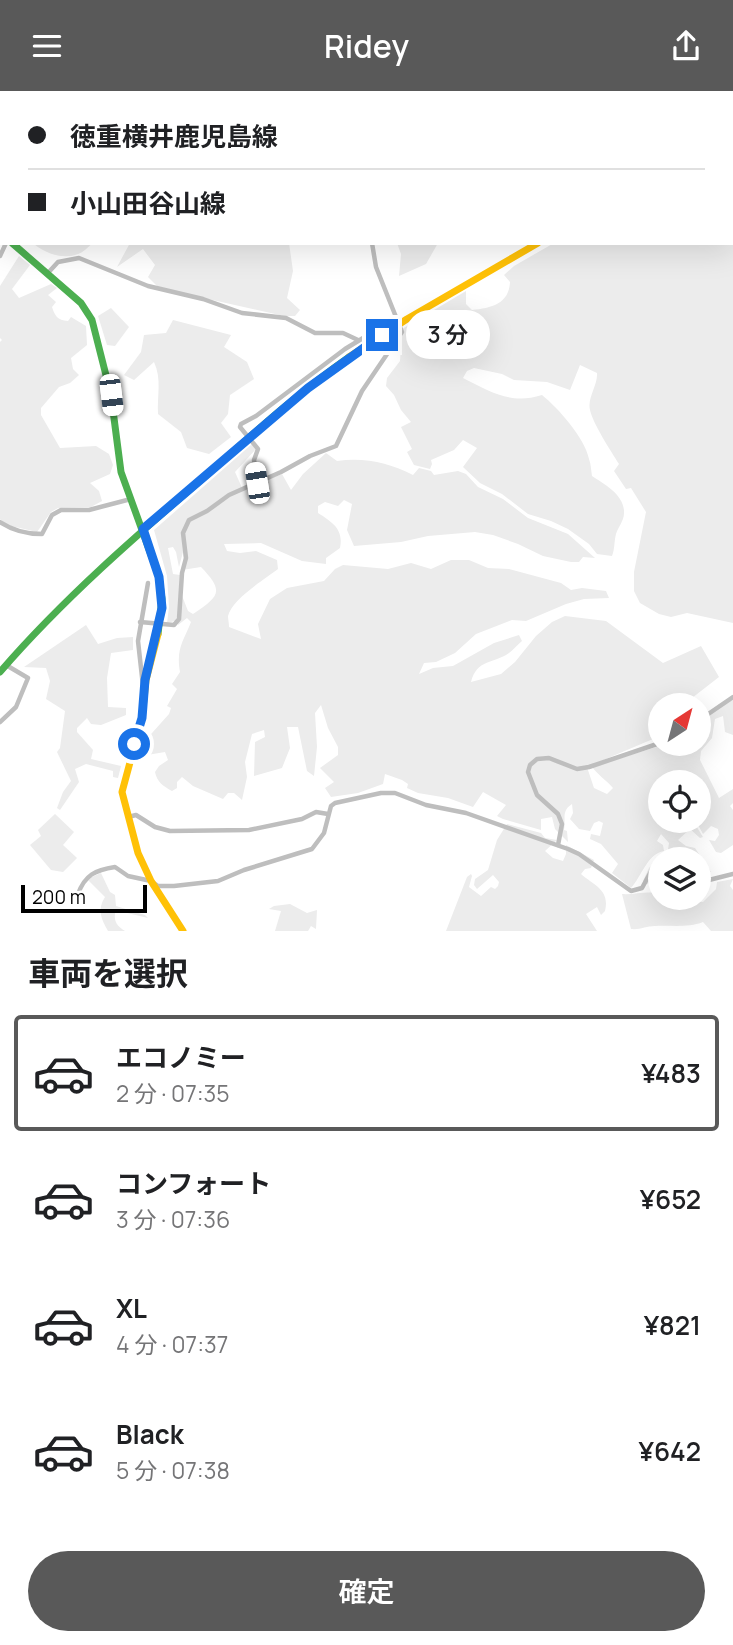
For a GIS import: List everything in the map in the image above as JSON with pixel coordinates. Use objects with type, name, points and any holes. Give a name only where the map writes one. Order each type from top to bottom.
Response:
[{"type":"main road","points":[[14,245],[81,303],[92,320],[111,395],[121,472],[159,577],[162,599],[160,625],[144,691],[142,718],[122,786],[127,818],[138,853],[151,881],[183,931]]},
{"type":"main road","points":[[0,672],[65,599],[308,388],[398,321],[534,245]]},
{"type":"street","points":[[140,622],[174,625],[179,619],[182,573],[187,558],[183,533],[188,523],[229,495],[336,446],[362,391],[402,332],[376,267],[372,245]]},
{"type":"street","points":[[47,274],[58,262],[79,258],[148,286],[203,299],[242,313],[286,317],[315,333],[343,333],[358,340]]},
{"type":"street","points":[[257,483],[254,460],[258,449],[240,428],[241,424],[256,416],[298,382],[358,340],[398,321]]},
{"type":"street","points":[[0,522],[7,527],[42,534],[52,515],[61,510],[89,510],[131,499]]},
{"type":"street","points":[[144,691],[138,641],[148,583]]},
{"type":"street","points":[[0,722],[16,707],[28,678],[6,665]]},
{"type":"street","points":[[711,712],[733,697]]},
{"type":"street","points":[[558,845],[562,824],[558,814],[537,795],[528,772],[530,765],[537,759],[549,758],[577,769],[648,747]]},
{"type":"street","points":[[78,894],[83,879],[96,871],[115,867],[128,876],[151,881],[158,886],[209,884],[244,870],[308,851],[324,833],[328,814],[335,803],[390,792],[426,805],[466,813],[558,845],[579,854],[631,891],[642,888],[648,877]]},
{"type":"street","points":[[127,818],[136,815],[155,827],[170,831],[248,830],[302,819],[316,812],[328,814]]},
{"type":"street","points":[[711,880],[733,874]]},
{"type":"shaded area","points":[[36,245],[90,245],[72,256],[60,256]]},
{"type":"shaded area","points":[[129,245],[289,245],[293,271],[287,298],[300,310],[295,316],[284,316],[159,288],[148,277],[155,265],[143,249],[117,267]]},
{"type":"shaded area","points":[[398,245],[437,245],[426,264],[399,276],[401,254]]},
{"type":"shaded area","points":[[551,245],[733,245],[733,623],[687,613],[671,617],[659,614],[640,603],[634,591],[634,572],[646,512],[631,488],[626,489],[614,471],[619,464],[592,416],[590,401],[597,373],[580,365],[570,390],[547,382],[514,380],[502,374],[474,368],[467,371],[463,378],[511,398],[542,395],[563,415],[582,442],[592,476],[613,491],[621,501],[624,516],[616,534],[612,556],[597,554],[589,544],[568,529],[528,514],[502,494],[480,483],[463,467],[477,448],[463,440],[454,450],[431,460],[430,469],[414,465],[407,452],[412,449],[401,427],[411,422],[386,386],[387,378],[400,361],[402,329],[466,291],[466,304],[472,310],[498,303],[509,289],[510,282],[504,275],[514,266]]},
{"type":"shaded area","points":[[19,256],[30,265],[12,289],[19,298],[51,284],[57,288],[48,295],[56,302],[52,307],[57,317],[68,321],[71,317],[86,326],[87,345],[71,358],[73,369],[79,375],[70,383],[59,387],[41,408],[41,415],[60,448],[96,446],[109,454],[113,465],[110,474],[90,483],[99,491],[102,501],[91,507],[58,508],[51,512],[37,532],[7,525],[0,519],[0,286]]},
{"type":"shaded area","points":[[111,308],[129,327],[115,346],[107,345],[98,316]]},
{"type":"shaded area","points":[[173,320],[231,335],[224,347],[247,362],[254,379],[230,395],[228,414],[221,423],[231,437],[209,454],[187,448],[181,432],[158,414],[159,381],[154,362],[134,380],[124,375],[141,352],[144,335],[166,333]]},
{"type":"shaded area","points":[[252,444],[256,449],[235,472],[243,490],[282,474],[291,490],[303,474],[326,453],[337,461],[377,462],[413,475],[419,468],[431,471],[434,475],[458,471],[466,474],[478,487],[503,499],[528,518],[568,534],[595,558],[583,557],[579,562],[571,562],[543,556],[493,535],[475,532],[354,546],[347,530],[352,504],[344,500],[338,506],[325,502],[318,506],[318,513],[336,527],[341,541],[340,548],[326,558],[326,564],[302,561],[261,543],[224,544],[227,551],[256,551],[277,560],[278,569],[236,603],[228,616],[229,627],[261,639],[258,624],[270,599],[287,588],[324,581],[343,565],[388,569],[411,563],[431,569],[451,560],[469,560],[488,568],[509,569],[561,583],[571,590],[582,588],[606,591],[609,598],[584,599],[526,621],[512,620],[476,634],[455,653],[436,662],[424,663],[419,674],[433,668],[453,666],[494,643],[519,635],[522,641],[509,653],[477,669],[471,682],[501,674],[515,662],[536,636],[552,622],[565,616],[606,621],[663,663],[701,646],[719,677],[698,693],[648,693],[648,741],[587,767],[594,788],[607,794],[613,788],[592,767],[648,750],[648,756],[700,756],[705,770],[648,770],[648,833],[686,833],[678,840],[690,847],[668,847],[669,843],[661,834],[657,841],[663,847],[648,847],[648,862],[631,888],[612,873],[618,864],[601,844],[590,839],[591,834],[600,836],[603,823],[594,823],[590,831],[579,829],[570,819],[573,813],[572,804],[566,809],[565,815],[564,830],[567,831],[568,842],[555,829],[552,817],[541,819],[541,830],[497,816],[506,805],[483,792],[473,807],[448,798],[418,793],[407,788],[408,784],[402,780],[385,774],[383,784],[358,793],[331,797],[325,788],[334,782],[320,768],[338,755],[338,747],[328,728],[321,705],[315,713],[317,747],[314,776],[307,771],[298,727],[287,727],[290,748],[282,768],[254,776],[255,742],[265,737],[264,730],[252,734],[245,762],[247,777],[242,800],[234,793],[228,793],[223,799],[193,786],[182,777],[177,782],[177,788],[172,791],[161,783],[155,772],[168,760],[165,752],[147,755],[135,752],[169,714],[171,708],[167,706],[177,689],[172,684],[180,672],[180,651],[191,622],[187,618],[178,625],[181,593],[188,611],[193,614],[209,603],[216,593],[216,588],[201,567],[182,570],[183,552],[179,567],[176,552],[173,547],[168,548],[173,574],[180,575],[178,615],[175,621],[167,623],[167,576],[154,530]]},
{"type":"shaded area","points":[[86,625],[98,644],[117,638],[133,637],[133,650],[111,653],[107,678],[108,707],[126,708],[126,715],[101,725],[91,724],[87,718],[77,728],[77,732],[93,750],[91,759],[121,766],[118,778],[113,777],[113,771],[86,764],[75,769],[79,782],[60,810],[57,808],[63,792],[71,781],[57,752],[60,748],[65,711],[46,699],[50,681],[46,668],[24,667]]},
{"type":"shaded area","points":[[733,700],[733,735],[725,732],[723,716],[715,719],[712,738],[711,713]]},
{"type":"shaded area","points":[[711,782],[719,798],[733,789],[733,803],[730,806],[733,810],[733,845],[721,853],[716,852],[709,840],[715,841],[719,835],[718,829],[711,826]]},
{"type":"shaded area","points":[[55,814],[74,832],[63,845],[77,858],[63,872],[51,870],[30,845],[41,836],[38,830]]},
{"type":"shaded area","points":[[507,824],[557,840],[545,851],[553,858],[563,861],[566,845],[594,860],[591,868],[585,869],[581,874],[600,889],[605,898],[605,911],[601,915],[597,907],[586,914],[597,931],[446,931],[467,877],[471,874],[469,887],[481,896],[491,887],[495,889],[498,886],[499,882],[493,875],[477,889],[474,885],[475,879],[488,870],[497,840]]},
{"type":"shaded area","points":[[648,870],[648,884],[643,881]]},
{"type":"shaded area","points":[[101,873],[110,892],[115,895],[116,906],[148,918],[119,911],[115,913],[116,921],[125,931],[108,931],[101,914],[105,897],[87,879]]},
{"type":"shaded area","points":[[733,879],[730,886],[733,890],[733,931],[711,931],[703,922],[685,926],[631,929],[622,894],[648,893],[648,910],[711,910],[711,894],[716,889],[717,882]]},
{"type":"shaded area","points":[[290,904],[307,913],[317,910],[316,929],[311,926],[308,931],[275,931],[281,911],[269,909]]},
{"type":"traffic: fast","points":[[14,245],[81,303],[92,320],[111,395],[121,472],[159,577],[162,599],[158,634]]},
{"type":"traffic: fast","points":[[0,672],[49,619],[127,544],[277,413],[349,357]]},
{"type":"traffic: slow","points":[[349,357],[407,319],[535,245]]},
{"type":"traffic: slow","points":[[158,634],[146,680],[142,718],[122,792],[138,853],[151,881],[183,931]]},
{"type":"route","points":[[134,744],[142,718],[145,680],[162,608],[156,563],[143,529],[308,388],[382,335]]}]
